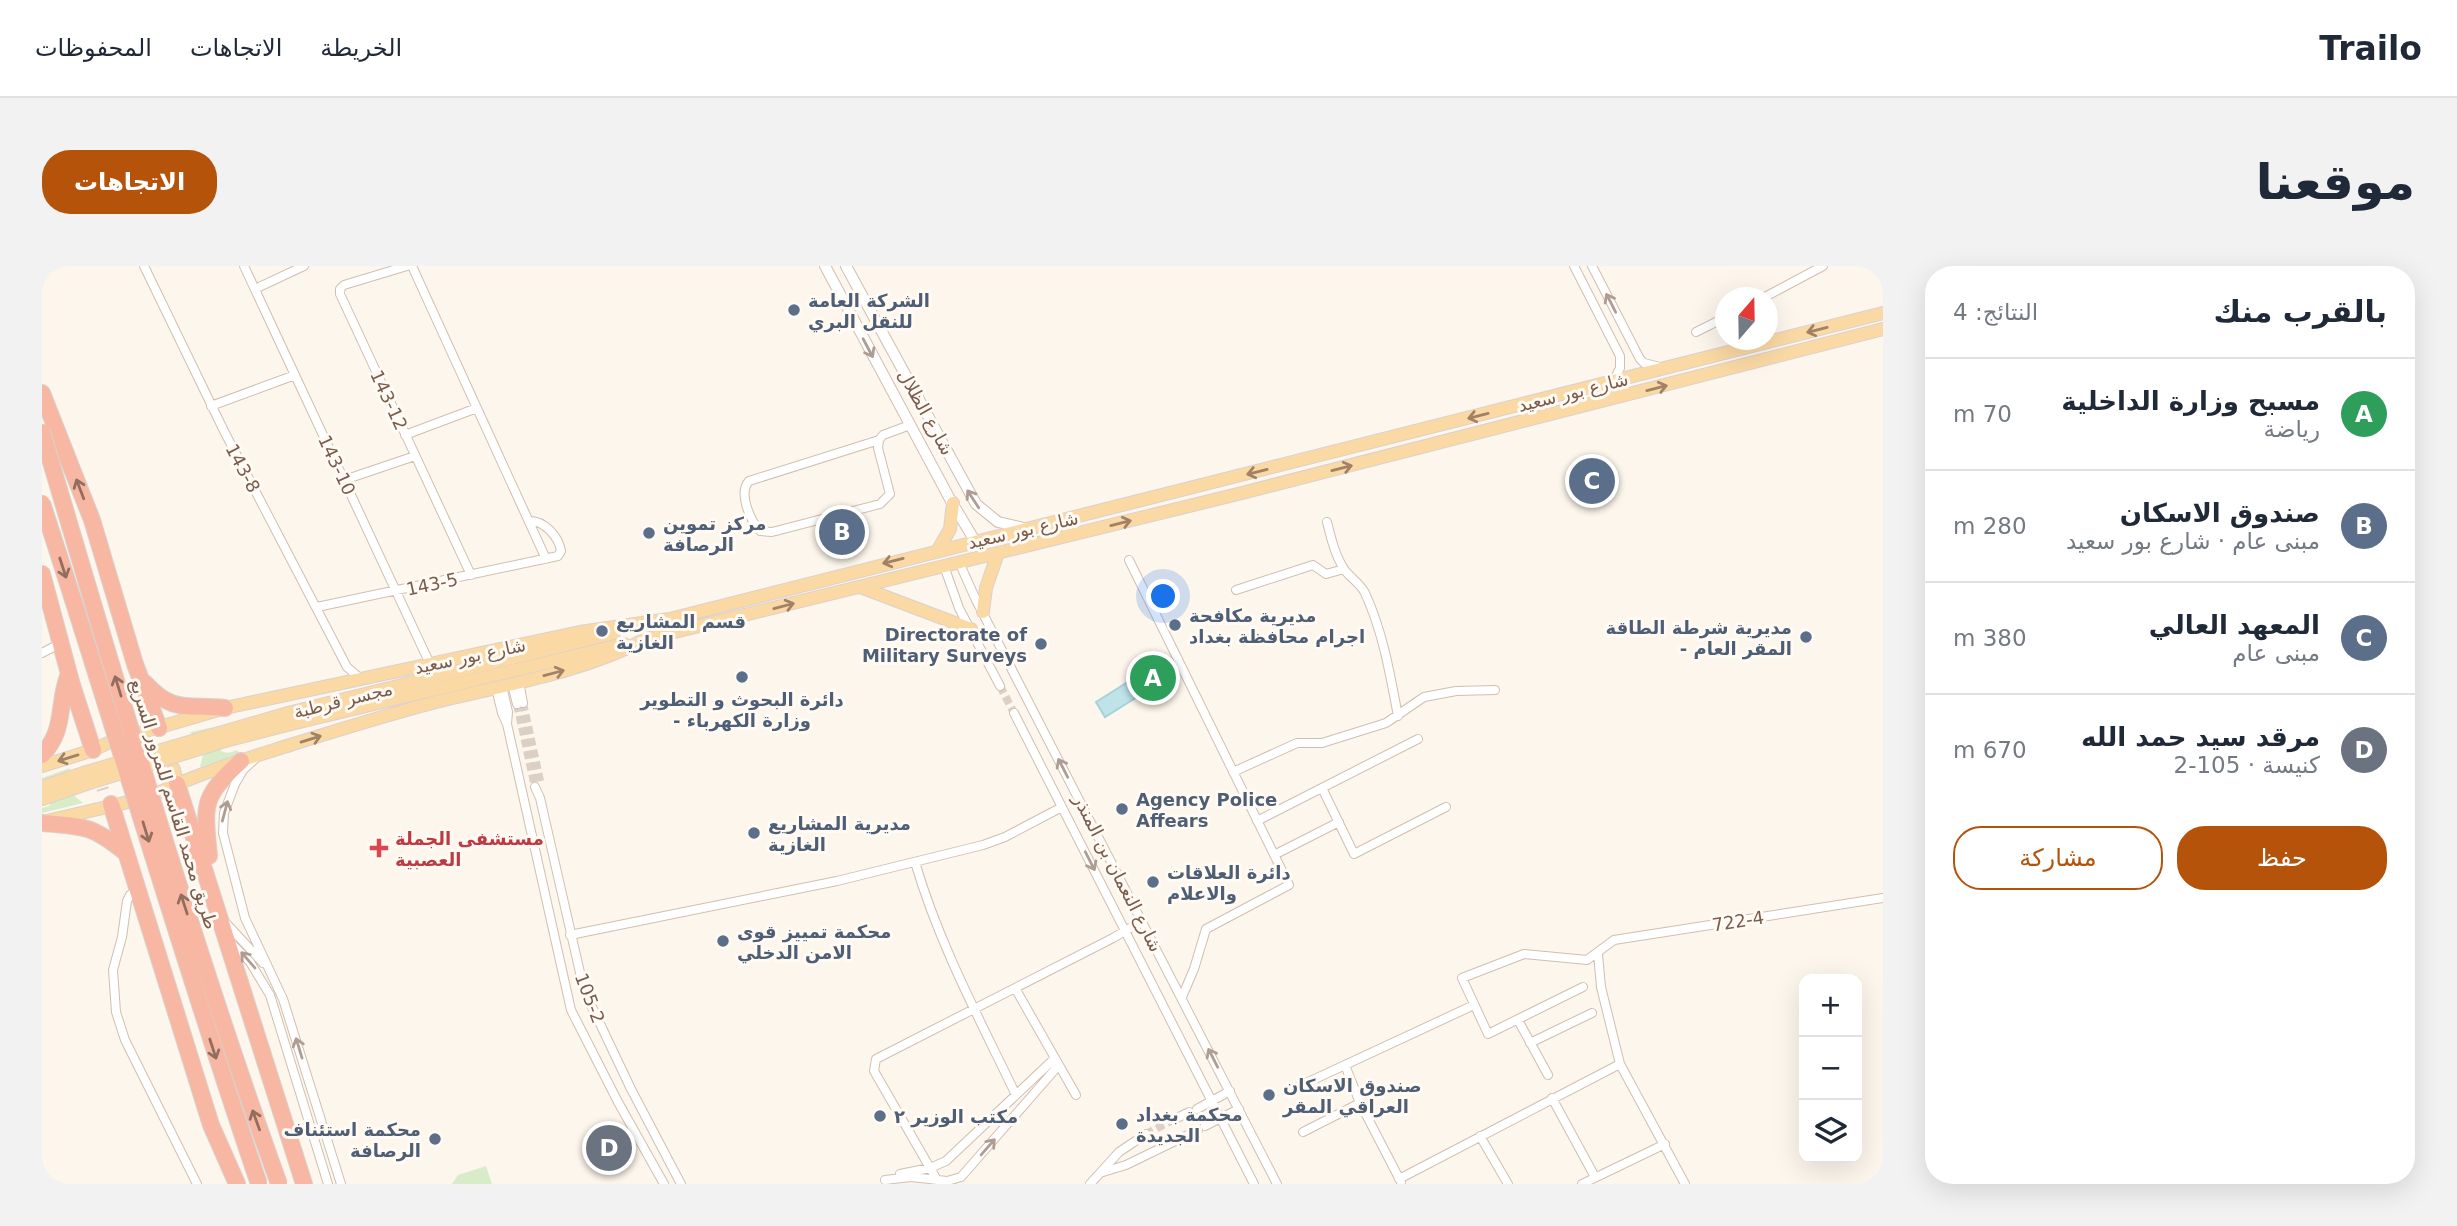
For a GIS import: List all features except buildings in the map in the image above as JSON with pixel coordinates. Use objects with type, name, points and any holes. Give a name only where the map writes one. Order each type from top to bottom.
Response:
[{"type":"highway","points":[[42,393],[92,520],[141,679],[151,730]]},
{"type":"highway","name":"طريق محمد القاسم للمرور السريع","points":[[42,432],[174,871],[232,1052],[279,1184]]},
{"type":"highway","name":"طريق محمد القاسم للمرور السريع","points":[[42,503],[110,713],[215,1056],[259,1184]]},
{"type":"highway","points":[[42,575],[93,750]]},
{"type":"highway","points":[[42,755],[60,727],[69,674]]},
{"type":"highway","points":[[141,679],[160,699],[172,705],[225,708]]},
{"type":"highway","points":[[207,875],[209,858],[205,824],[208,802],[219,783],[241,761]]},
{"type":"highway","points":[[175,776],[304,1184]]},
{"type":"highway","points":[[107,797],[211,1125],[237,1184]]},
{"type":"highway","points":[[42,823],[90,828],[126,853]]},
{"type":"main road","name":"شارع بور سعيد","points":[[151,730],[225,708],[430,664],[597,629],[648,624],[1883,313]]},
{"type":"main road","name":"شارع بور سعيد","points":[[259,749],[276,749],[422,706],[601,659],[646,639],[1242,494],[1883,329]]},
{"type":"main road","points":[[938,550],[950,529],[953,503]]},
{"type":"main road","points":[[983,612],[989,576],[998,553]]},
{"type":"main road","points":[[859,586],[971,629]]},
{"type":"main road","name":"مجسر قرطبة","points":[[42,799],[289,719],[648,624]]},
{"type":"main road","name":"مجسر قرطبة","points":[[42,787],[227,730],[289,719],[646,639]]},
{"type":"main road","points":[[245,721],[255,702]]},
{"type":"main road","points":[[151,730],[167,746]]},
{"type":"main road","points":[[42,766],[110,742]]},
{"type":"main road","points":[[160,792],[175,776],[241,761],[259,749]]},
{"type":"main road","points":[[93,750],[96,767]]},
{"type":"main road","points":[[42,823],[107,797],[128,802]]},
{"type":"street","name":"143-8","points":[[144,266],[211,406],[347,667],[361,679]]},
{"type":"street","name":"143-10","points":[[244,266],[430,664]]},
{"type":"street","points":[[255,289],[304,266]]},
{"type":"street","name":"143-12","points":[[407,266],[344,285],[340,294],[471,575]]},
{"type":"street","points":[[412,266],[546,559],[558,556],[561,546],[544,524],[529,521]]},
{"type":"street","points":[[825,266],[975,541]]},
{"type":"street","name":"شارع الظلال","points":[[846,266],[972,498],[981,510],[1008,526],[1031,528]]},
{"type":"street","points":[[1574,266],[1620,356],[1620,368],[1613,382]]},
{"type":"street","points":[[1592,266],[1640,359],[1648,364],[1666,368]]},
{"type":"street","points":[[1778,290],[1824,266]]},
{"type":"street","points":[[1696,332],[1715,322]]},
{"type":"street","points":[[211,406],[295,375]]},
{"type":"street","points":[[879,440],[749,481],[744,492],[753,523],[760,531],[772,532],[880,504],[886,500],[890,494],[878,448],[879,440],[908,420],[922,406]]},
{"type":"street","points":[[405,435],[477,408]]},
{"type":"street","points":[[344,480],[415,456]]},
{"type":"street","points":[[1327,522],[1344,569],[1360,585],[1367,598],[1386,652],[1398,716]]},
{"type":"street","name":"143-5","points":[[317,607],[546,559]]},
{"type":"street","points":[[1129,560],[1289,886],[1206,929],[1182,997]]},
{"type":"street","name":"شارع النعمان بن المنذر","points":[[960,562],[983,612],[1277,1184]]},
{"type":"street","points":[[1236,590],[1313,565],[1326,574],[1344,569]]},
{"type":"street","points":[[944,566],[953,594],[1000,686]]},
{"type":"street","points":[[42,651],[61,643]]},
{"type":"street","points":[[342,683],[347,667]]},
{"type":"street","points":[[507,685],[520,704]]},
{"type":"street","points":[[507,685],[502,713],[507,724],[571,1010],[664,1184]]},
{"type":"street","points":[[1233,772],[1297,743],[1322,743],[1386,723],[1424,697],[1456,691],[1495,690]]},
{"type":"street","name":"شارع النعمان بن المنذر","points":[[1014,713],[1254,1184]]},
{"type":"street","points":[[1029,743],[1046,734]]},
{"type":"street","points":[[1257,821],[1418,739]]},
{"type":"street","points":[[259,749],[234,784],[222,828],[245,918],[287,1009],[341,1184]]},
{"type":"street","name":"105-2","points":[[538,786],[580,978],[593,1013],[681,1184]]},
{"type":"street","points":[[1322,789],[1354,853],[1446,807]]},
{"type":"street","points":[[570,935],[837,881],[915,862],[998,840],[1062,807]]},
{"type":"street","points":[[1274,856],[1339,822]]},
{"type":"street","points":[[915,862],[934,922],[1016,1095]]},
{"type":"street","points":[[138,889],[127,901],[122,937],[113,970],[116,1012],[125,1040],[197,1184]]},
{"type":"street","name":"722-4","points":[[1598,954],[1614,940],[1883,898]]},
{"type":"street","points":[[220,919],[240,936],[274,976]]},
{"type":"street","points":[[937,1180],[874,1071],[873,1065],[878,1057],[1142,920]]},
{"type":"street","points":[[227,940],[250,962],[270,995],[328,1184]]},
{"type":"street","points":[[1583,987],[1488,1034],[1462,978],[1524,954],[1587,960],[1598,954],[1601,987],[1620,1064],[1685,1184]]},
{"type":"street","points":[[1015,988],[1076,1095]]},
{"type":"street","points":[[1289,1091],[1474,1005]]},
{"type":"street","points":[[1530,1043],[1592,1013]]},
{"type":"street","points":[[1518,1020],[1548,1075]]},
{"type":"street","points":[[874,1184],[908,1172],[930,1168],[950,1157],[1016,1095],[1056,1062]]},
{"type":"street","points":[[885,1180],[911,1177],[952,1180],[964,1174],[1056,1062]]},
{"type":"street","points":[[1345,1065],[1360,1103],[1400,1182],[1480,1136],[1620,1064]]},
{"type":"street","points":[[1173,1120],[1230,1091]]},
{"type":"street","points":[[1552,1098],[1595,1177]]},
{"type":"street","points":[[1303,1132],[1360,1103]]},
{"type":"street","points":[[1103,1172],[1133,1161],[1239,1109]]},
{"type":"street","points":[[1090,1184],[1125,1147],[1146,1134]]},
{"type":"street","points":[[1480,1136],[1508,1184]]},
{"type":"street","points":[[1582,1184],[1665,1144]]},
{"type":"street","points":[[1125,1147],[1133,1161]]},
{"type":"green space","points":[[234,723],[217,747],[224,752],[236,750],[242,754],[200,767],[205,747],[190,732]]},
{"type":"green space","points":[[70,768],[66,789],[83,803],[42,813],[42,808],[49,806],[54,799],[42,783],[42,778]]},
{"type":"green space","points":[[486,1166],[492,1184],[452,1184],[458,1175]]},
{"type":"water","points":[[1128,682],[1137,697],[1105,717],[1096,702]]},
{"type":"tunnel","points":[[1000,686],[1014,713]]},
{"type":"tunnel","points":[[523,703],[541,785]]},
{"type":"tunnel","points":[[517,704],[535,787]]},
{"type":"tunnel","points":[[97,771],[103,790]]},
{"type":"tunnel","points":[[1146,1134],[1173,1120]]},
{"type":"place","name":"الشركة العامة للنقل البري","points":[[794,310]]},
{"type":"place","name":"المعهد العالي","points":[[1592,481]]},
{"type":"place","name":"صندوق الاسكان","points":[[842,532]]},
{"type":"place","name":"مركز تموين الرصافة","points":[[649,533]]},
{"type":"place","name":"مديرية مكافحة اجرام محافظة بغداد","points":[[1175,625]]},
{"type":"place","name":"قسم المشاريع الغازية","points":[[602,631]]},
{"type":"place","name":"مديرية شرطة الطاقة - المقر العام","points":[[1806,637]]},
{"type":"place","name":"Directorate of Military Surveys","points":[[1041,644]]},
{"type":"place","name":"دائرة البحوث و التطوير - وزارة الكهرباء","points":[[742,677]]},
{"type":"place","name":"مسبح وزارة الداخلية","points":[[1153,678]]},
{"type":"place","name":"Agency Police Affears","points":[[1122,809]]},
{"type":"place","name":"مديرية المشاريع الغازية","points":[[754,833]]},
{"type":"place","name":"مستشفى الجملة العصبية","points":[[379,848]]},
{"type":"place","name":"دائرة العلاقات والاعلام","points":[[1153,882]]},
{"type":"place","name":"محكمة تمييز قوى الامن الدخلي","points":[[723,941]]},
{"type":"place","name":"صندوق الاسكان العراقي المقر","points":[[1269,1095]]},
{"type":"place","name":"مكتب الوزير ٢","points":[[880,1116]]},
{"type":"place","name":"محكمة بغداد الجديدة","points":[[1122,1124]]},
{"type":"place","name":"محكمة استئناف الرصافة","points":[[435,1139]]},
{"type":"place","name":"مرقد سيد حمد الله","points":[[609,1148]]}]
